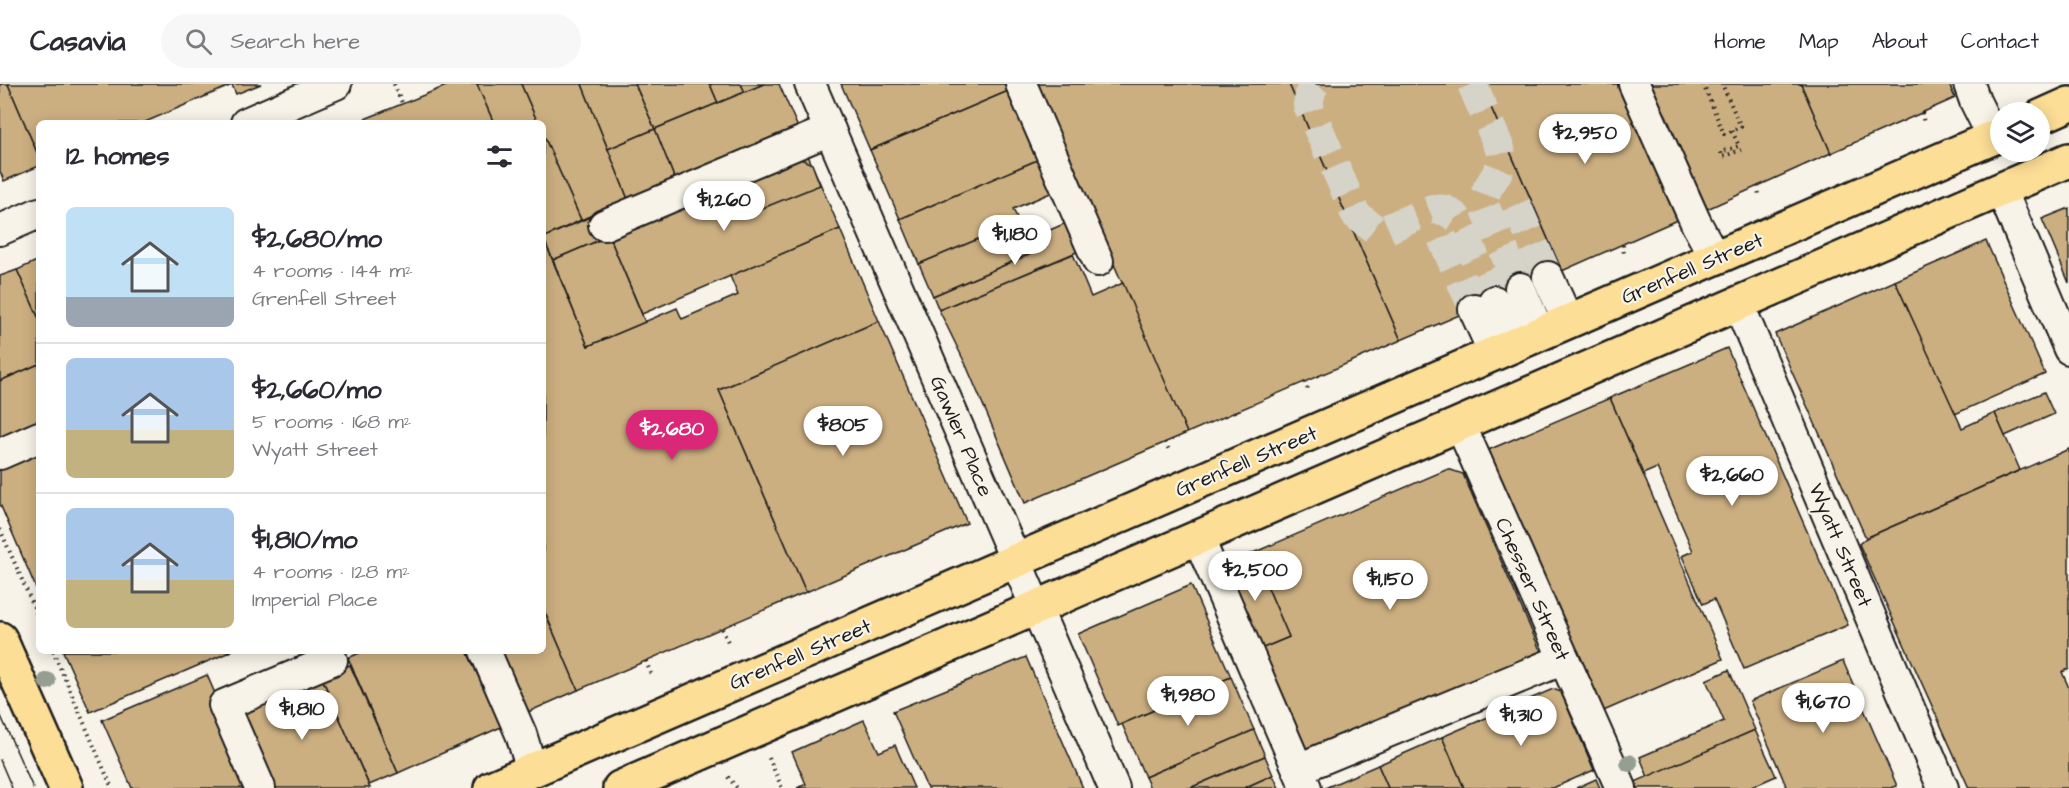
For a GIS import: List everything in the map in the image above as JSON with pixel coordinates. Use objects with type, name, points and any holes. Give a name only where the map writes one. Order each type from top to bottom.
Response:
[{"type":"main road","points":[[2050,113],[2069,104]]},
{"type":"main road","name":"Grenfell Street","points":[[491,788],[1990,138]]},
{"type":"main road","points":[[620,788],[2069,160]]},
{"type":"main road","points":[[0,639],[66,788]]},
{"type":"street","points":[[257,120],[336,84]]},
{"type":"street","name":"Gawler Place","points":[[810,84],[1114,788]]},
{"type":"street","points":[[1021,84],[1098,261]]},
{"type":"street","points":[[1634,84],[1696,223],[1715,258]]},
{"type":"street","points":[[1969,84],[1975,101],[1990,124]]},
{"type":"street","points":[[604,225],[830,130]]},
{"type":"street","points":[[2001,189],[2069,349]]},
{"type":"street","points":[[0,230],[36,214]]},
{"type":"street","points":[[1529,338],[1548,277]]},
{"type":"street","points":[[1520,288],[1529,338]]},
{"type":"street","name":"Wyatt Street","points":[[1738,303],[1943,788]]},
{"type":"street","points":[[1484,305],[1529,338]]},
{"type":"street","name":"Chesser Street","points":[[1460,424],[1621,788]]},
{"type":"street","points":[[0,454],[36,438]]},
{"type":"street","points":[[1198,537],[1302,778],[1564,659]]},
{"type":"street","points":[[486,654],[521,734],[532,770]]},
{"type":"street","points":[[260,788],[224,705],[332,660]]},
{"type":"path","points":[[394,84],[402,103]]},
{"type":"path","points":[[1703,84],[1724,134],[1741,127],[1722,84]]},
{"type":"path","points":[[1922,113],[1924,124]]},
{"type":"path","points":[[1732,131],[1739,146],[1721,152],[1722,157],[1741,150]]},
{"type":"path","points":[[1758,186],[1759,196]]},
{"type":"path","points":[[1623,245],[1624,255]]},
{"type":"path","points":[[1305,382],[1309,392]]},
{"type":"path","points":[[1165,442],[1170,452]]},
{"type":"path","points":[[0,529],[36,612]]},
{"type":"path","points":[[722,628],[729,644]]},
{"type":"path","points":[[54,654],[112,788]]},
{"type":"path","points":[[646,661],[652,677]]},
{"type":"path","points":[[766,752],[782,788]]},
{"type":"path","points":[[723,771],[737,788]]},
{"type":"building","points":[[0,84],[8,84],[36,150],[36,167],[4,181],[0,171]]},
{"type":"building","points":[[8,84],[261,84],[236,94],[232,85],[150,120],[36,120],[36,150]]},
{"type":"building","points":[[451,84],[477,84],[493,120],[362,120]]},
{"type":"building","points":[[477,84],[521,84],[537,120],[493,120]]},
{"type":"building","points":[[521,84],[582,84],[628,199],[581,220],[546,141],[546,120],[537,120]]},
{"type":"building","points":[[582,84],[635,84],[655,129],[608,149]]},
{"type":"building","points":[[635,84],[710,84],[718,103],[655,129]]},
{"type":"building","points":[[710,84],[741,84],[745,92],[718,103]]},
{"type":"building","points":[[741,84],[764,84],[745,92]]},
{"type":"building","points":[[764,84],[779,84],[799,130],[675,180],[655,129]]},
{"type":"building","points":[[841,84],[1011,84],[1013,89],[870,150]]},
{"type":"building","points":[[1036,84],[1289,84],[1401,340],[1187,433]]},
{"type":"building","points":[[1289,84],[1481,84],[1562,271],[1401,340]]},
{"type":"building","points":[[1481,84],[1626,84],[1686,216],[1562,271]]},
{"type":"building","points":[[1649,84],[1801,84],[1831,153],[1705,210]]},
{"type":"building","points":[[1801,84],[1949,84],[1955,98],[1831,153]]},
{"type":"building","points":[[1013,89],[1042,158],[900,219],[870,150]]},
{"type":"building","points":[[655,129],[675,180],[628,199],[608,149]]},
{"type":"building","points":[[546,141],[581,220],[546,237]]},
{"type":"building","points":[[806,151],[840,229],[642,314],[609,236]]},
{"type":"building","points":[[794,156],[812,164],[820,185],[758,210],[744,179]]},
{"type":"building","points":[[1042,158],[1055,191],[1013,209],[1019,222],[919,264],[900,219]]},
{"type":"building","points":[[2069,208],[2069,283],[2042,219]]},
{"type":"building","points":[[599,213],[609,236],[553,260],[546,245],[546,237]]},
{"type":"building","points":[[1019,222],[1033,253],[933,296],[919,264]]},
{"type":"building","points":[[1066,223],[1079,251],[939,310],[933,296],[1033,253],[1027,240]]},
{"type":"building","points":[[840,229],[879,321],[719,390],[806,592],[578,690],[546,615],[546,244],[588,346],[677,308],[682,319],[738,295],[730,276]]},
{"type":"building","points":[[609,236],[645,322],[588,346],[553,260]]},
{"type":"building","points":[[1986,241],[2045,374],[1955,414],[1895,281]]},
{"type":"building","points":[[1073,254],[1091,297],[1123,283],[1187,433],[1025,503],[966,365],[939,310]]},
{"type":"building","points":[[36,261],[36,312],[17,270]]},
{"type":"building","points":[[17,270],[36,312],[36,365],[0,381],[0,276]]},
{"type":"building","points":[[1895,281],[1962,428],[1995,413],[2020,470],[1866,538],[1775,334]]},
{"type":"building","points":[[879,321],[967,523],[806,592],[719,390]]},
{"type":"building","points":[[1727,348],[1848,625],[1744,669],[1714,599],[1703,604],[1682,556],[1693,551],[1657,468],[1643,474],[1610,398]]},
{"type":"building","points":[[36,365],[36,421],[0,437],[0,381]]},
{"type":"building","points":[[2044,392],[2054,414],[2005,436],[1995,413]]},
{"type":"building","points":[[1610,398],[1723,659],[1599,713],[1486,451]]},
{"type":"building","points":[[2069,449],[2069,669],[2062,672],[2069,688],[2069,788],[1969,788],[1859,544],[1866,538]]},
{"type":"building","points":[[36,452],[36,588],[0,504],[0,468]]},
{"type":"building","points":[[1448,469],[1463,474],[1540,650],[1534,665],[1302,753],[1258,650],[1289,637],[1253,553]]},
{"type":"building","points":[[1253,553],[1289,637],[1258,650],[1222,567]]},
{"type":"building","points":[[1191,585],[1231,677],[1118,726],[1078,634]]},
{"type":"building","points":[[546,615],[578,690],[519,716],[493,654],[546,654]]},
{"type":"building","points":[[64,654],[225,654],[90,712]]},
{"type":"building","points":[[357,654],[468,654],[501,727],[398,773],[348,658]]},
{"type":"building","points":[[1026,657],[1083,788],[927,788],[893,711]]},
{"type":"building","points":[[1843,661],[1897,786],[1891,788],[1787,788],[1750,701]]},
{"type":"building","points":[[350,665],[398,773],[369,785],[321,676]]},
{"type":"building","points":[[1729,670],[1755,730],[1648,777],[1640,757],[1724,721],[1706,680]]},
{"type":"building","points":[[207,675],[256,788],[132,788],[102,720]]},
{"type":"building","points":[[321,676],[370,788],[269,788],[237,712]]},
{"type":"building","points":[[1231,677],[1254,730],[1145,777],[1122,724]]},
{"type":"building","points":[[1553,689],[1561,692],[1594,770],[1553,788],[1464,788],[1442,737]]},
{"type":"building","points":[[864,720],[879,752],[895,745],[914,788],[797,788],[806,784],[792,752]]},
{"type":"building","points":[[1254,730],[1265,756],[1190,788],[1150,788],[1145,777]]},
{"type":"building","points":[[1755,730],[1776,776],[1749,788],[1638,788],[1635,782]]},
{"type":"building","points":[[1442,737],[1464,788],[1388,788],[1378,765]]},
{"type":"building","points":[[1265,756],[1273,775],[1244,788],[1190,788]]},
{"type":"building","points":[[1378,765],[1388,788],[1325,788]]},
{"type":"building","points":[[1273,775],[1279,788],[1244,788]]},
{"type":"building","points":[[1596,779],[1600,788],[1576,788]]},
{"type":"tunnel","points":[[1315,84],[1311,90],[1308,105],[1356,215],[1376,230],[1385,230],[1433,209],[1445,210],[1456,217],[1494,301]]},
{"type":"tunnel","points":[[1472,84],[1500,149],[1501,158],[1498,171],[1488,188],[1483,203],[1520,288]]},
{"type":"tunnel","points":[[1516,205],[1548,277]]},
{"type":"tunnel","points":[[1442,238],[1474,309]]},
{"type":"tram line","points":[[0,714],[33,788]]},
{"type":"tram line","points":[[0,760],[12,788]]}]
